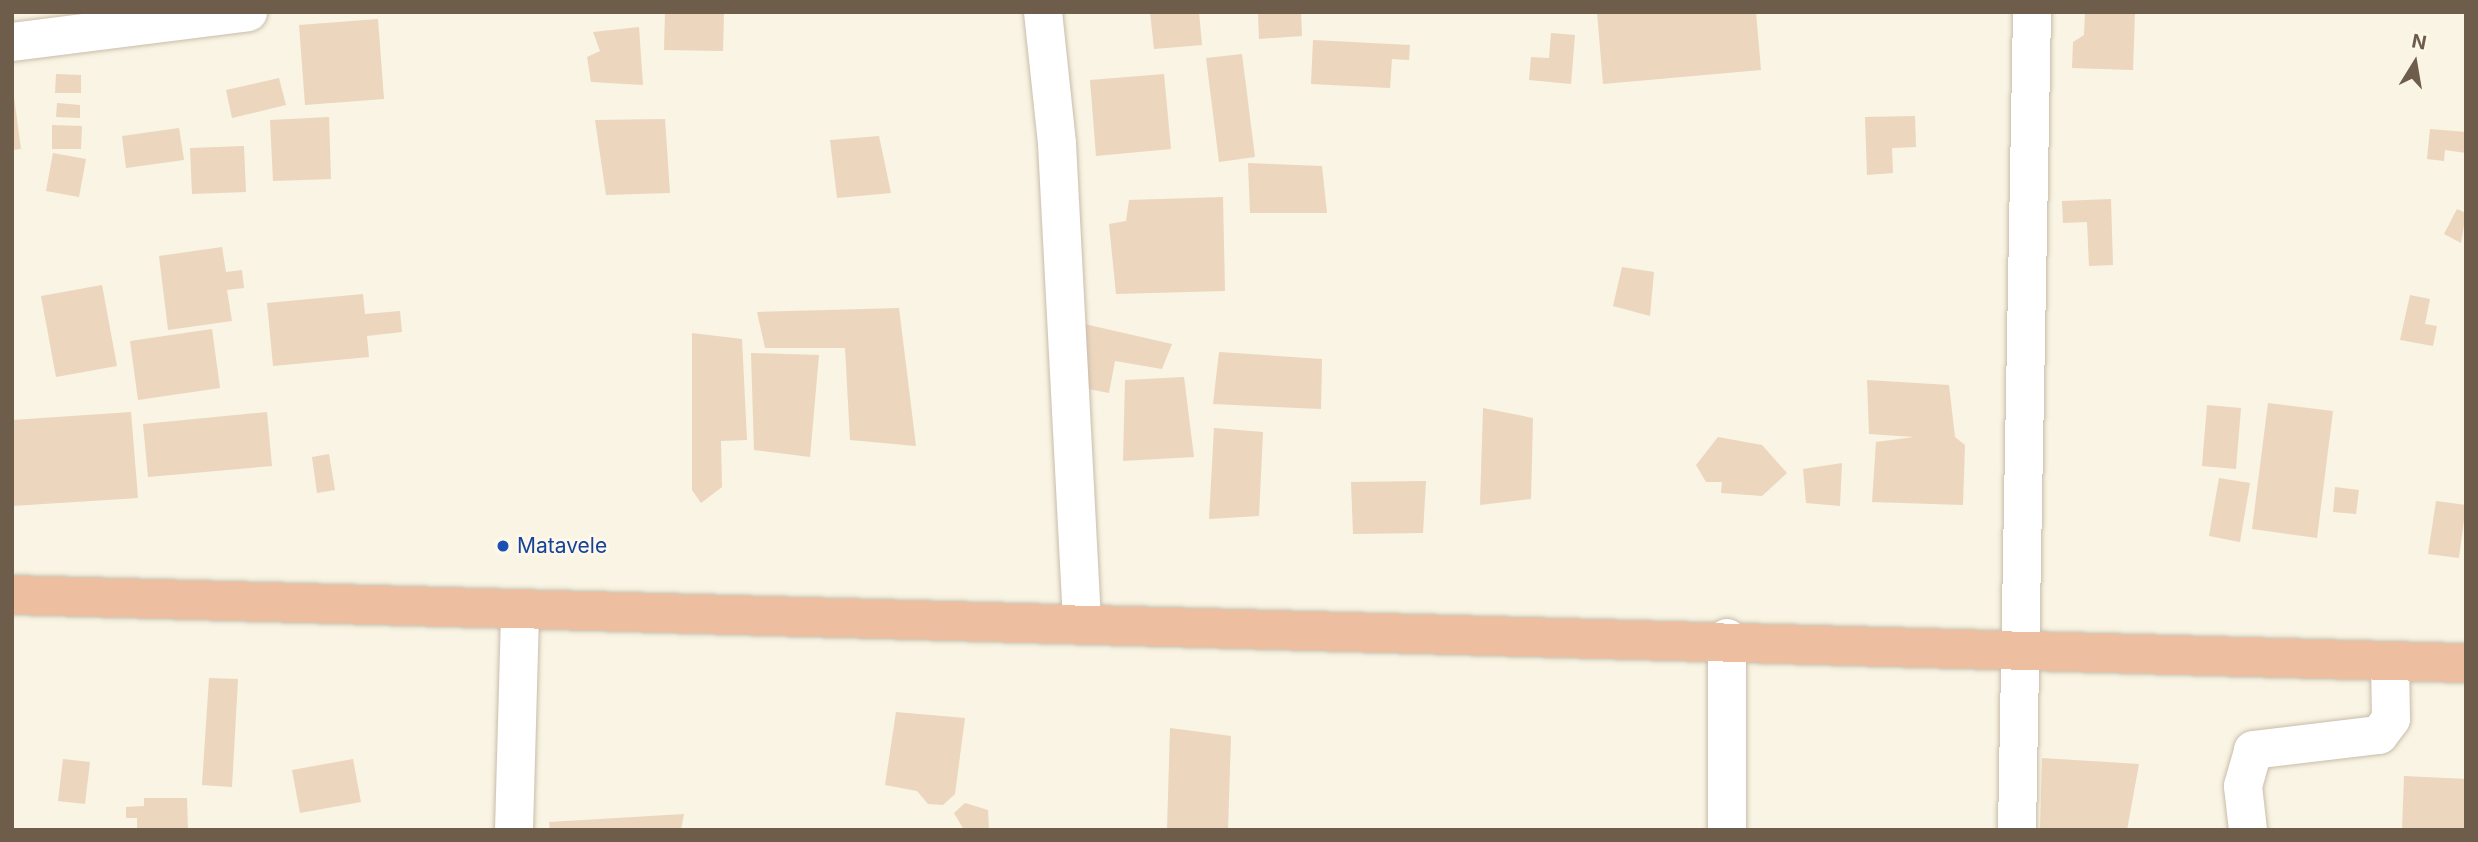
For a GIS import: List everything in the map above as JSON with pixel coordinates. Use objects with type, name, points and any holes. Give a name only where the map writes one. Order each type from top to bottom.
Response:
[{"type":"highway","points":[[12,595],[520,610],[1727,638],[2390,663],[2466,663]]},
{"type":"street","points":[[12,42],[195,16],[248,12]]},
{"type":"street","points":[[1043,12],[1057,144],[1082,623]]},
{"type":"street","points":[[2017,830],[2018,647],[2032,12]]},
{"type":"street","points":[[514,830],[520,610]]},
{"type":"street","points":[[1727,638],[1727,830]]},
{"type":"street","points":[[2248,830],[2243,786],[2253,750],[2379,735],[2391,719],[2390,663]]},
{"type":"building","points":[[665,12],[724,12],[723,51],[664,50]]},
{"type":"building","points":[[1150,12],[1199,12],[1202,45],[1154,49]]},
{"type":"building","points":[[1258,12],[1301,12],[1302,36],[1259,39]]},
{"type":"building","points":[[1597,12],[1756,12],[1761,70],[1603,84]]},
{"type":"building","points":[[2085,12],[2135,12],[2133,70],[2072,68],[2073,42],[2084,35]]},
{"type":"building","points":[[378,19],[384,99],[305,105],[299,25]]},
{"type":"building","points":[[639,27],[643,85],[591,82],[587,57],[600,51],[593,32]]},
{"type":"building","points":[[1551,33],[1575,35],[1571,84],[1529,80],[1531,57],[1549,58]]},
{"type":"building","points":[[1313,40],[1410,45],[1409,60],[1392,59],[1390,88],[1311,84]]},
{"type":"building","points":[[1242,54],[1255,157],[1219,162],[1206,58]]},
{"type":"building","points":[[56,74],[81,75],[81,93],[55,93]]},
{"type":"building","points":[[1164,74],[1171,149],[1096,156],[1090,80]]},
{"type":"building","points":[[279,78],[286,105],[232,118],[226,90]]},
{"type":"building","points":[[12,82],[21,149],[12,150]]},
{"type":"building","points":[[57,103],[80,105],[80,118],[56,117]]},
{"type":"building","points":[[1915,116],[1916,147],[1892,148],[1893,173],[1867,175],[1865,117]]},
{"type":"building","points":[[329,117],[331,179],[273,181],[270,120]]},
{"type":"building","points":[[665,119],[670,193],[606,195],[595,120]]},
{"type":"building","points":[[52,125],[82,126],[81,149],[52,149]]},
{"type":"building","points":[[179,128],[184,160],[126,168],[122,136]]},
{"type":"building","points":[[2430,129],[2466,132],[2466,153],[2445,150],[2444,161],[2427,159]]},
{"type":"building","points":[[879,136],[891,193],[837,198],[830,140]]},
{"type":"building","points":[[244,146],[246,192],[192,194],[190,148]]},
{"type":"building","points":[[53,153],[86,159],[79,197],[46,191]]},
{"type":"building","points":[[1248,163],[1322,166],[1327,213],[1250,213]]},
{"type":"building","points":[[1223,197],[1225,291],[1116,294],[1109,224],[1126,221],[1129,200]]},
{"type":"building","points":[[2111,199],[2113,265],[2089,266],[2087,222],[2063,223],[2062,201]]},
{"type":"building","points":[[2457,209],[2466,213],[2461,243],[2444,234]]},
{"type":"building","points":[[222,247],[226,272],[242,270],[244,288],[227,290],[232,321],[168,330],[159,256]]},
{"type":"building","points":[[1622,267],[1654,272],[1650,316],[1613,306]]},
{"type":"building","points":[[102,285],[117,366],[56,377],[41,296]]},
{"type":"building","points":[[363,294],[365,314],[400,311],[402,332],[367,336],[369,357],[273,366],[267,303]]},
{"type":"building","points":[[2410,295],[2430,299],[2425,324],[2437,326],[2433,346],[2400,340]]},
{"type":"building","points":[[899,308],[916,446],[850,440],[845,348],[765,348],[757,312]]},
{"type":"building","points":[[1080,323],[1172,344],[1162,369],[1115,361],[1109,393],[1083,388]]},
{"type":"building","points":[[212,329],[220,388],[138,400],[130,341]]},
{"type":"building","points":[[692,333],[742,339],[747,440],[721,441],[722,487],[701,503],[692,490]]},
{"type":"building","points":[[1219,352],[1322,359],[1321,409],[1213,404]]},
{"type":"building","points":[[751,353],[819,355],[810,457],[754,450]]},
{"type":"building","points":[[1184,377],[1194,457],[1123,461],[1125,380]]},
{"type":"building","points":[[1867,380],[1949,385],[1955,437],[1965,445],[1963,505],[1872,502],[1876,442],[1914,437],[1869,434]]},
{"type":"building","points":[[2268,403],[2333,411],[2317,538],[2252,529]]},
{"type":"building","points":[[2207,405],[2241,408],[2236,469],[2202,466]]},
{"type":"building","points":[[1483,408],[1533,418],[1531,499],[1480,505]]},
{"type":"building","points":[[131,412],[138,498],[12,506],[12,420]]},
{"type":"building","points":[[267,412],[272,466],[148,477],[143,424]]},
{"type":"building","points":[[1214,428],[1263,432],[1259,516],[1209,519]]},
{"type":"building","points":[[1718,437],[1762,445],[1787,473],[1762,496],[1721,493],[1722,482],[1706,482],[1696,465]]},
{"type":"building","points":[[329,454],[335,490],[317,493],[312,457]]},
{"type":"building","points":[[1842,463],[1840,506],[1806,503],[1803,469]]},
{"type":"building","points":[[2219,478],[2250,483],[2240,542],[2209,536]]},
{"type":"building","points":[[1426,481],[1423,533],[1353,534],[1351,482]]},
{"type":"building","points":[[2335,487],[2359,490],[2356,514],[2333,512]]},
{"type":"building","points":[[2436,501],[2466,505],[2459,558],[2428,554]]},
{"type":"building","points":[[209,678],[238,679],[232,787],[202,785]]},
{"type":"building","points":[[896,712],[965,718],[955,794],[943,805],[928,804],[917,791],[885,785]]},
{"type":"building","points":[[1170,728],[1231,736],[1228,830],[1167,830]]},
{"type":"building","points":[[2042,758],[2139,764],[2127,830],[2040,830]]},
{"type":"building","points":[[63,759],[90,762],[85,804],[58,801]]},
{"type":"building","points":[[353,759],[361,802],[300,813],[292,770]]},
{"type":"building","points":[[2404,776],[2466,779],[2466,830],[2402,830]]},
{"type":"building","points":[[144,798],[187,798],[188,830],[137,830],[137,818],[126,818],[126,807],[144,806]]},
{"type":"building","points":[[965,803],[988,810],[989,830],[964,830],[954,813]]},
{"type":"building","points":[[684,814],[681,830],[550,830],[549,822]]},
{"type":"place","name":"Matavele","points":[[503,546]]}]
